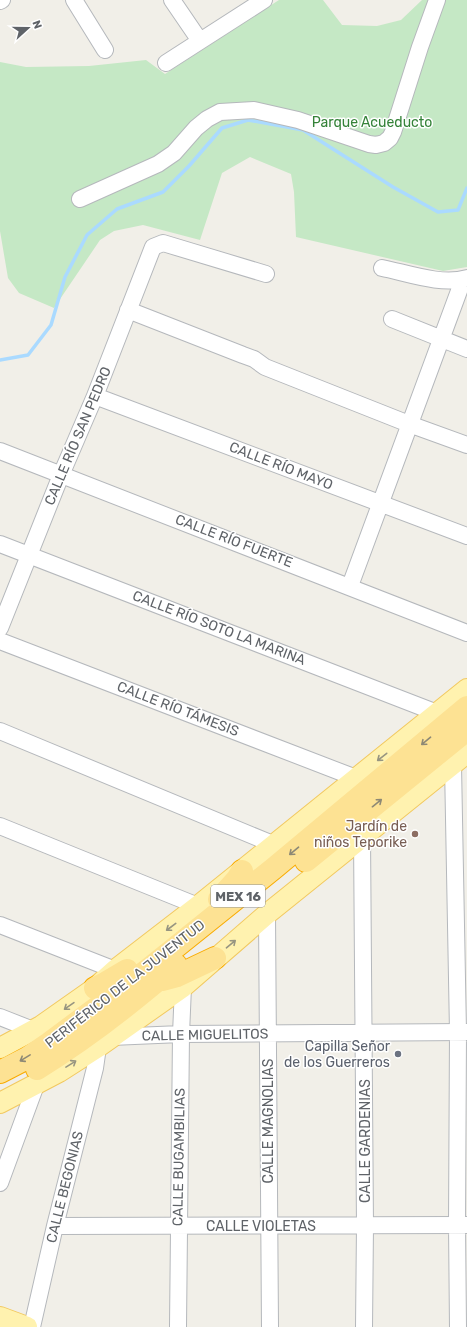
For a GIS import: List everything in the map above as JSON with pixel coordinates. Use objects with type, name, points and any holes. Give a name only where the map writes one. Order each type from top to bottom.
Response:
[{"type":"highway","name":"PERIFÉRICO DE LA JUVENTUD","points":[[0,1072],[27,1058],[49,1043],[141,974],[280,863],[467,706]]},
{"type":"highway","name":"PERIFÉRICO DE LA JUVENTUD","points":[[0,1088],[38,1068],[74,1045],[151,986],[194,949],[282,880],[467,730]]},
{"type":"highway","points":[[95,988],[117,976],[157,950],[191,933],[237,879],[242,871]]},
{"type":"highway","points":[[105,1042],[140,1002],[151,986],[170,979],[215,958]]},
{"type":"main road","name":"PERIFÉRICO DE LA JUVENTUD","points":[[0,1048],[33,1030],[95,988],[115,970],[242,871],[467,689]]},
{"type":"main road","name":"PERIFÉRICO DE LA JUVENTUD","points":[[0,1103],[36,1084],[105,1042],[183,987],[266,914],[460,759]]},
{"type":"main road","points":[[0,1317],[27,1327]]},
{"type":"street","points":[[74,0],[105,50]]},
{"type":"street","points":[[172,0],[200,41]]},
{"type":"street","points":[[166,63],[264,0]]},
{"type":"street","points":[[80,199],[158,164],[174,153],[207,118],[220,112],[254,110],[298,120],[360,142],[376,145],[384,143],[390,138],[393,132],[420,47],[437,0]]},
{"type":"street","name":"CALLE RÍO SAN PEDRO","points":[[0,628],[61,474],[95,396],[153,247],[163,243],[266,274]]},
{"type":"street","points":[[350,586],[409,424],[465,279],[449,281],[433,279],[382,268]]},
{"type":"street","points":[[126,315],[243,355],[265,367],[409,424],[467,445]]},
{"type":"street","points":[[392,319],[441,340],[467,349]]},
{"type":"street","name":"CALLE RÍO MAYO","points":[[95,396],[467,536]]},
{"type":"street","name":"CALLE RÍO FUERTE","points":[[0,451],[350,586],[467,633]]},
{"type":"street","name":"CALLE RÍO SOTO LA MARINA","points":[[0,544],[437,713]]},
{"type":"street","name":"CALLE RÍO TÁMESIS","points":[[0,641],[356,778]]},
{"type":"street","points":[[0,731],[275,844]]},
{"type":"street","points":[[458,1327],[462,1225],[463,1032],[460,759]]},
{"type":"street","points":[[0,826],[198,906]]},
{"type":"street","name":"CALLE GARDENIAS","points":[[362,836],[365,1226],[364,1327]]},
{"type":"street","name":"CALLE MAGNOLIAS","points":[[266,914],[270,1327]]},
{"type":"street","points":[[0,925],[115,970]]},
{"type":"street","name":"CALLE BUGAMBILIAS","points":[[178,1327],[178,1226],[183,987]]},
{"type":"street","points":[[0,1017],[33,1030]]},
{"type":"street","name":"CALLE MIGUELITOS","points":[[105,1042],[181,1034],[463,1032]]},
{"type":"street","name":"CALLE BEGONIAS","points":[[32,1327],[94,1068],[105,1042]]},
{"type":"street","points":[[0,1183],[36,1084]]},
{"type":"street","name":"CALLE VIOLETAS","points":[[55,1226],[462,1225]]},
{"type":"green space","name":"Parque Acueducto","points":[[279,0],[323,0],[342,25],[377,26],[401,20],[422,0],[467,0],[467,267],[443,271],[296,237],[294,192],[291,174],[250,157],[222,173],[200,240],[143,225],[114,231],[100,240],[54,308],[19,293],[8,278],[0,231],[0,62],[26,67],[89,66],[146,60],[165,74]]},
{"type":"waterway","points":[[0,360],[28,355],[51,325],[65,277],[87,235],[117,209],[163,192],[189,166],[222,128],[248,120],[303,130],[393,187],[438,212],[458,210],[467,188]]},
{"type":"place","name":"Jardín de niños Teporike","points":[[415,834]]},
{"type":"place","name":"Capilla Señor de los Guerreros","points":[[398,1054]]}]
